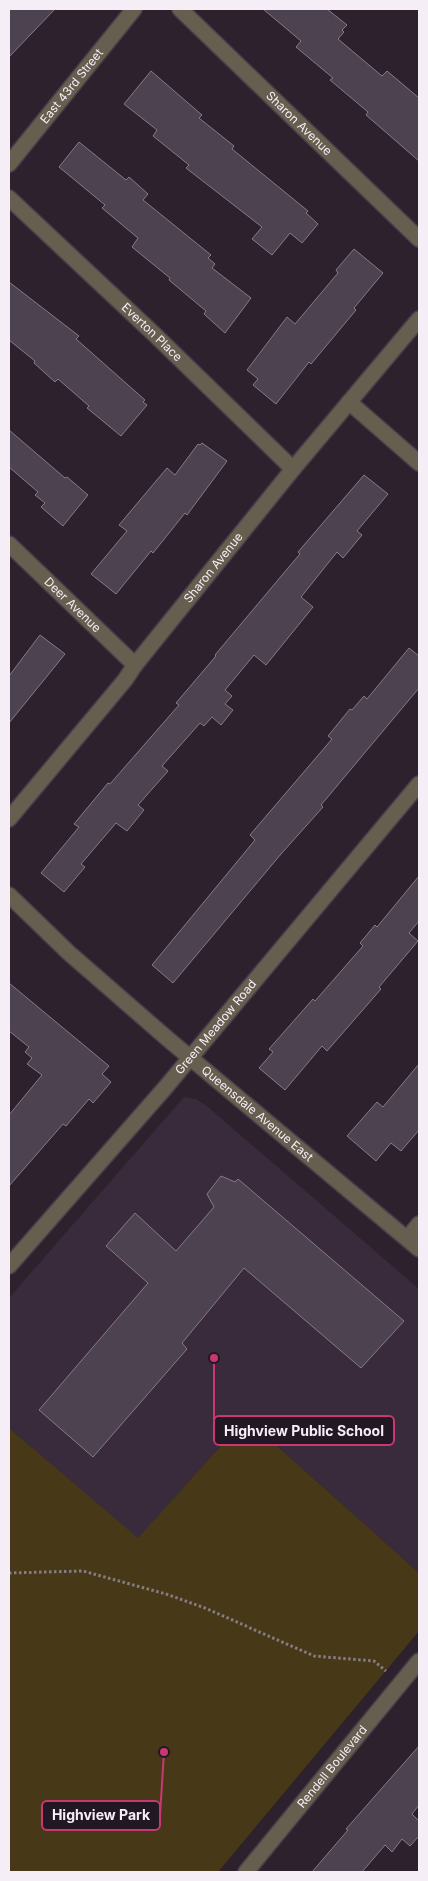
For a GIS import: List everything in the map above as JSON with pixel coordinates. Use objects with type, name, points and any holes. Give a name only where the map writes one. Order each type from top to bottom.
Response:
[{"type":"street","name":"East 43rd Street","points":[[9,164],[134,9]]},
{"type":"street","name":"Sharon Avenue","points":[[180,9],[419,239]]},
{"type":"street","name":"Everton Place","points":[[9,198],[154,334],[293,469]]},
{"type":"street","name":"Sharon Avenue","points":[[9,819],[125,680],[135,665],[293,469],[419,319]]},
{"type":"street","points":[[349,402],[419,462]]},
{"type":"street","name":"Deer Avenue","points":[[9,544],[135,665]]},
{"type":"street","name":"Green Meadow Road","points":[[9,1266],[165,1088],[419,784]]},
{"type":"street","name":"Queensdale Avenue East","points":[[9,895],[69,953],[189,1057],[419,1249]]},
{"type":"street","points":[[408,1238],[419,1224]]},
{"type":"street","name":"Rendell Boulevard","points":[[246,1872],[419,1662]]},
{"type":"path","points":[[9,1573],[83,1571],[166,1594],[205,1608],[314,1656],[374,1661],[401,1684]]},
{"type":"shaded area","points":[[184,1097],[196,1099],[208,1107],[419,1289],[419,1573],[246,1418],[138,1539],[9,1428],[9,1298]]},
{"type":"shaded area","points":[[246,1418],[419,1573],[419,1631],[218,1872],[9,1872],[9,1428],[138,1538]]},
{"type":"building","points":[[9,9],[55,9],[9,57]]},
{"type":"building","points":[[263,9],[327,9],[347,25],[342,30],[344,32],[338,39],[382,76],[387,71],[419,98],[419,161],[366,115],[368,112],[330,80],[333,78],[296,47],[301,41]]},
{"type":"building","points":[[151,71],[202,115],[199,118],[234,146],[232,149],[308,211],[306,213],[318,224],[302,243],[290,233],[272,255],[252,239],[262,227],[186,168],[189,165],[153,136],[157,130],[124,104]]},
{"type":"building","points":[[79,142],[126,180],[129,177],[148,194],[143,200],[211,255],[208,258],[215,264],[212,268],[251,298],[225,333],[204,314],[206,311],[132,247],[138,238],[102,208],[105,205],[59,167]]},
{"type":"building","points":[[354,249],[383,273],[354,308],[356,310],[311,364],[309,362],[276,404],[253,385],[258,379],[247,370],[287,317],[295,324],[338,273],[336,270]]},
{"type":"building","points":[[9,282],[79,336],[76,339],[145,400],[143,402],[147,405],[121,436],[87,408],[89,406],[58,379],[55,382],[34,363],[35,361],[9,340]]},
{"type":"building","points":[[9,430],[88,495],[63,526],[41,507],[45,503],[35,495],[38,492],[9,467]]},
{"type":"building","points":[[202,443],[227,461],[187,515],[185,513],[153,553],[151,551],[116,594],[91,574],[127,531],[119,525],[167,468],[175,475],[198,444]]},
{"type":"building","points":[[364,475],[388,494],[357,531],[362,535],[343,558],[337,552],[301,597],[313,607],[266,665],[254,655],[225,690],[232,696],[225,704],[233,710],[221,725],[212,717],[204,726],[200,723],[162,766],[168,771],[138,805],[144,810],[127,831],[116,823],[81,864],[85,867],[64,892],[41,873],[79,827],[74,824],[108,783],[110,784],[179,705],[176,703],[300,554],[298,552]]},
{"type":"building","points":[[40,635],[65,654],[9,723],[9,676]]},
{"type":"building","points":[[409,648],[419,656],[419,688],[321,805],[323,807],[173,983],[152,965],[255,840],[250,835],[332,739],[328,736],[350,709],[352,710],[364,696],[367,699]]},
{"type":"building","points":[[419,876],[419,921],[409,933],[418,941],[379,987],[381,989],[327,1051],[322,1046],[285,1090],[259,1068],[273,1052],[269,1049],[313,999],[315,1001],[363,946],[360,943],[375,925],[377,927]]},
{"type":"building","points":[[9,983],[109,1066],[102,1074],[111,1082],[93,1103],[89,1099],[66,1126],[63,1124],[9,1186],[9,1115],[42,1075],[27,1064],[32,1058],[25,1052],[29,1047],[9,1031]]},
{"type":"building","points":[[419,1064],[419,1130],[401,1151],[391,1143],[376,1161],[347,1136],[377,1102],[383,1107]]},
{"type":"building","points":[[221,1176],[235,1182],[238,1179],[404,1321],[361,1368],[244,1268],[182,1343],[187,1349],[93,1457],[39,1410],[148,1283],[106,1246],[135,1213],[176,1251],[214,1207],[207,1194]]},
{"type":"building","points":[[419,1746],[419,1805],[412,1814],[419,1821],[419,1836],[410,1846],[402,1839],[392,1852],[385,1845],[362,1872],[312,1872],[348,1830],[346,1829]]},
{"type":"place","name":"Highview Public School","points":[[214,1358]]},
{"type":"place","name":"Highview Park","points":[[164,1752]]}]
